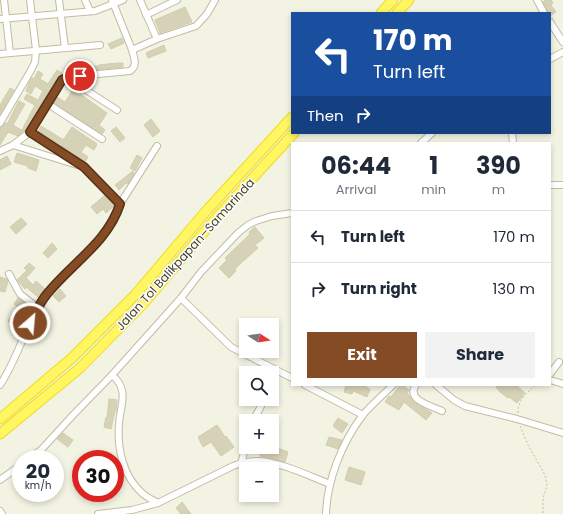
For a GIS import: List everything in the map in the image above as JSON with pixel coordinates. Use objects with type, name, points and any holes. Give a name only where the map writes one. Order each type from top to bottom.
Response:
[{"type":"highway","points":[[382,12],[393,0]]},
{"type":"highway","points":[[398,12],[409,0]]},
{"type":"highway","name":"Jalan Tol Balikpapan–Samarinda","points":[[0,419],[72,358],[135,295],[207,210],[291,118]]},
{"type":"highway","name":"Jalan Tol Balikpapan–Samarinda","points":[[0,434],[80,368],[144,304],[216,218],[293,134]]},
{"type":"street","points":[[4,0],[3,19],[10,53]]},
{"type":"street","points":[[0,123],[33,66],[36,50],[30,0]]},
{"type":"street","points":[[59,0],[65,48]]},
{"type":"street","points":[[85,0],[90,11]]},
{"type":"street","points":[[3,19],[90,11],[100,9],[112,2],[123,0]]},
{"type":"street","points":[[140,0],[157,39]]},
{"type":"street","points":[[146,15],[178,0]]},
{"type":"street","points":[[132,50],[157,39],[196,26],[207,14],[215,0]]},
{"type":"street","points":[[537,0],[543,12]]},
{"type":"street","points":[[0,151],[13,145],[30,132],[61,82],[66,78],[130,71],[133,69],[135,66],[132,50],[112,2]]},
{"type":"street","points":[[551,24],[563,42]]},
{"type":"street","points":[[0,54],[100,45]]},
{"type":"street","points":[[551,58],[563,52]]},
{"type":"street","points":[[66,78],[117,110]]},
{"type":"street","points":[[48,104],[102,139]]},
{"type":"street","points":[[30,132],[84,167],[120,204]]},
{"type":"street","points":[[422,142],[431,134]]},
{"type":"street","points":[[13,145],[84,167]]},
{"type":"street","points":[[0,385],[38,308],[46,295],[101,238],[111,224],[120,204],[157,146]]},
{"type":"street","points":[[551,185],[563,185]]},
{"type":"street","points":[[41,450],[112,375],[181,298],[201,272],[238,233],[248,225],[272,216],[291,213]]},
{"type":"street","points":[[9,274],[20,294],[38,308]]},
{"type":"street","points":[[181,298],[231,347],[291,377]]},
{"type":"street","points":[[551,373],[559,362]]},
{"type":"street","points":[[112,375],[116,379],[124,399],[119,423],[120,448],[123,465],[130,480],[142,493],[158,503]]},
{"type":"street","points":[[551,380],[563,384]]},
{"type":"street","points":[[307,386],[363,415]]},
{"type":"street","points":[[326,514],[330,484],[343,450],[354,428],[363,415],[392,386]]},
{"type":"street","points":[[416,386],[413,392],[414,396],[418,400],[442,411]]},
{"type":"street","points":[[437,386],[454,400],[465,406],[517,419],[563,433]]},
{"type":"street","points":[[257,414],[261,406]]},
{"type":"street","points":[[252,462],[267,462]]},
{"type":"street","points":[[98,514],[132,510],[158,503],[239,465]]},
{"type":"street","points":[[279,465],[330,484]]},
{"type":"street","points":[[0,480],[12,471]]},
{"type":"path","points":[[535,386],[520,400],[517,419],[528,445],[545,475],[547,486],[543,498],[543,514]]},
{"type":"building","points":[[545,0],[551,0],[553,3],[551,5],[556,12],[551,15],[551,12],[548,12],[543,2]]},
{"type":"building","points":[[185,7],[192,22],[160,33],[155,20]]},
{"type":"building","points":[[122,38],[124,43],[111,49],[108,44]]},
{"type":"building","points":[[164,45],[166,51],[148,58],[146,53]]},
{"type":"building","points":[[123,63],[123,67],[64,73],[65,68]]},
{"type":"building","points":[[57,70],[62,73],[52,86],[27,129],[24,131],[22,130],[35,105],[24,99],[27,94],[38,100],[43,91],[35,86],[31,94],[26,91],[29,83],[32,78],[34,79],[38,71],[43,74],[40,79],[48,84]]},
{"type":"building","points":[[10,88],[14,90],[0,114],[0,105]]},
{"type":"building","points":[[72,91],[79,95],[80,94],[107,113],[99,125],[105,130],[102,134],[54,103],[57,97],[65,102]]},
{"type":"building","points":[[19,101],[25,104],[13,125],[23,131],[18,136],[8,132],[0,145],[0,127],[3,127],[5,123],[7,124]]},
{"type":"building","points":[[151,119],[160,131],[153,137],[144,125]]},
{"type":"building","points":[[41,126],[62,139],[64,139],[72,127],[97,144],[94,150],[86,145],[81,152],[88,157],[85,162],[38,131]]},
{"type":"building","points":[[116,127],[125,138],[120,142],[111,131]]},
{"type":"building","points":[[17,153],[39,160],[36,171],[28,168],[28,166],[14,162]]},
{"type":"building","points":[[137,155],[142,158],[135,171],[130,168]]},
{"type":"building","points":[[7,156],[11,164],[0,170],[0,160]]},
{"type":"building","points":[[133,171],[134,173],[128,184],[126,183],[119,190],[115,185]]},
{"type":"building","points":[[105,195],[114,206],[106,213],[103,209],[97,214],[91,207]]},
{"type":"building","points":[[21,218],[27,224],[16,234],[10,227]]},
{"type":"building","points":[[255,227],[264,238],[255,245],[258,248],[235,269],[236,271],[229,278],[219,268],[227,260],[225,258],[250,234],[249,232]]},
{"type":"building","points":[[52,243],[57,249],[48,258],[43,253]]},
{"type":"building","points":[[29,263],[35,268],[26,278],[33,285],[36,281],[45,289],[39,298],[26,287],[25,289],[17,280],[27,270],[24,268]]},
{"type":"building","points":[[0,277],[7,279],[8,281],[5,292],[0,291]]},
{"type":"building","points":[[60,289],[66,296],[59,302],[53,296]]},
{"type":"building","points":[[18,298],[31,308],[25,315],[27,318],[24,324],[23,323],[18,330],[8,321],[18,307],[14,304]]},
{"type":"building","points":[[346,386],[364,386],[370,389],[367,397],[353,391],[352,394],[344,392]]},
{"type":"building","points":[[399,386],[404,386],[409,390],[407,393],[414,402],[432,413],[426,420],[404,402],[399,410],[385,402],[389,396],[391,397]]},
{"type":"building","points":[[517,386],[525,393],[517,403],[500,392],[496,387]]},
{"type":"building","points":[[109,399],[117,400],[116,411],[111,429],[104,427],[106,417],[107,418]]},
{"type":"building","points":[[338,418],[348,424],[342,433],[333,426]]},
{"type":"building","points":[[217,425],[234,447],[221,456],[211,442],[203,447],[198,437]]},
{"type":"building","points":[[63,433],[73,440],[68,447],[57,439]]},
{"type":"building","points":[[329,437],[342,440],[338,449],[326,445]]},
{"type":"building","points":[[279,449],[288,452],[285,462],[260,456],[260,454],[279,454]]},
{"type":"building","points":[[349,467],[365,472],[361,485],[345,480]]},
{"type":"building","points":[[182,502],[191,514],[181,514],[176,508]]},
{"type":"route","points":[[30,323],[46,295],[101,238],[111,224],[120,204],[84,167],[30,132],[62,80],[80,76]]}]
